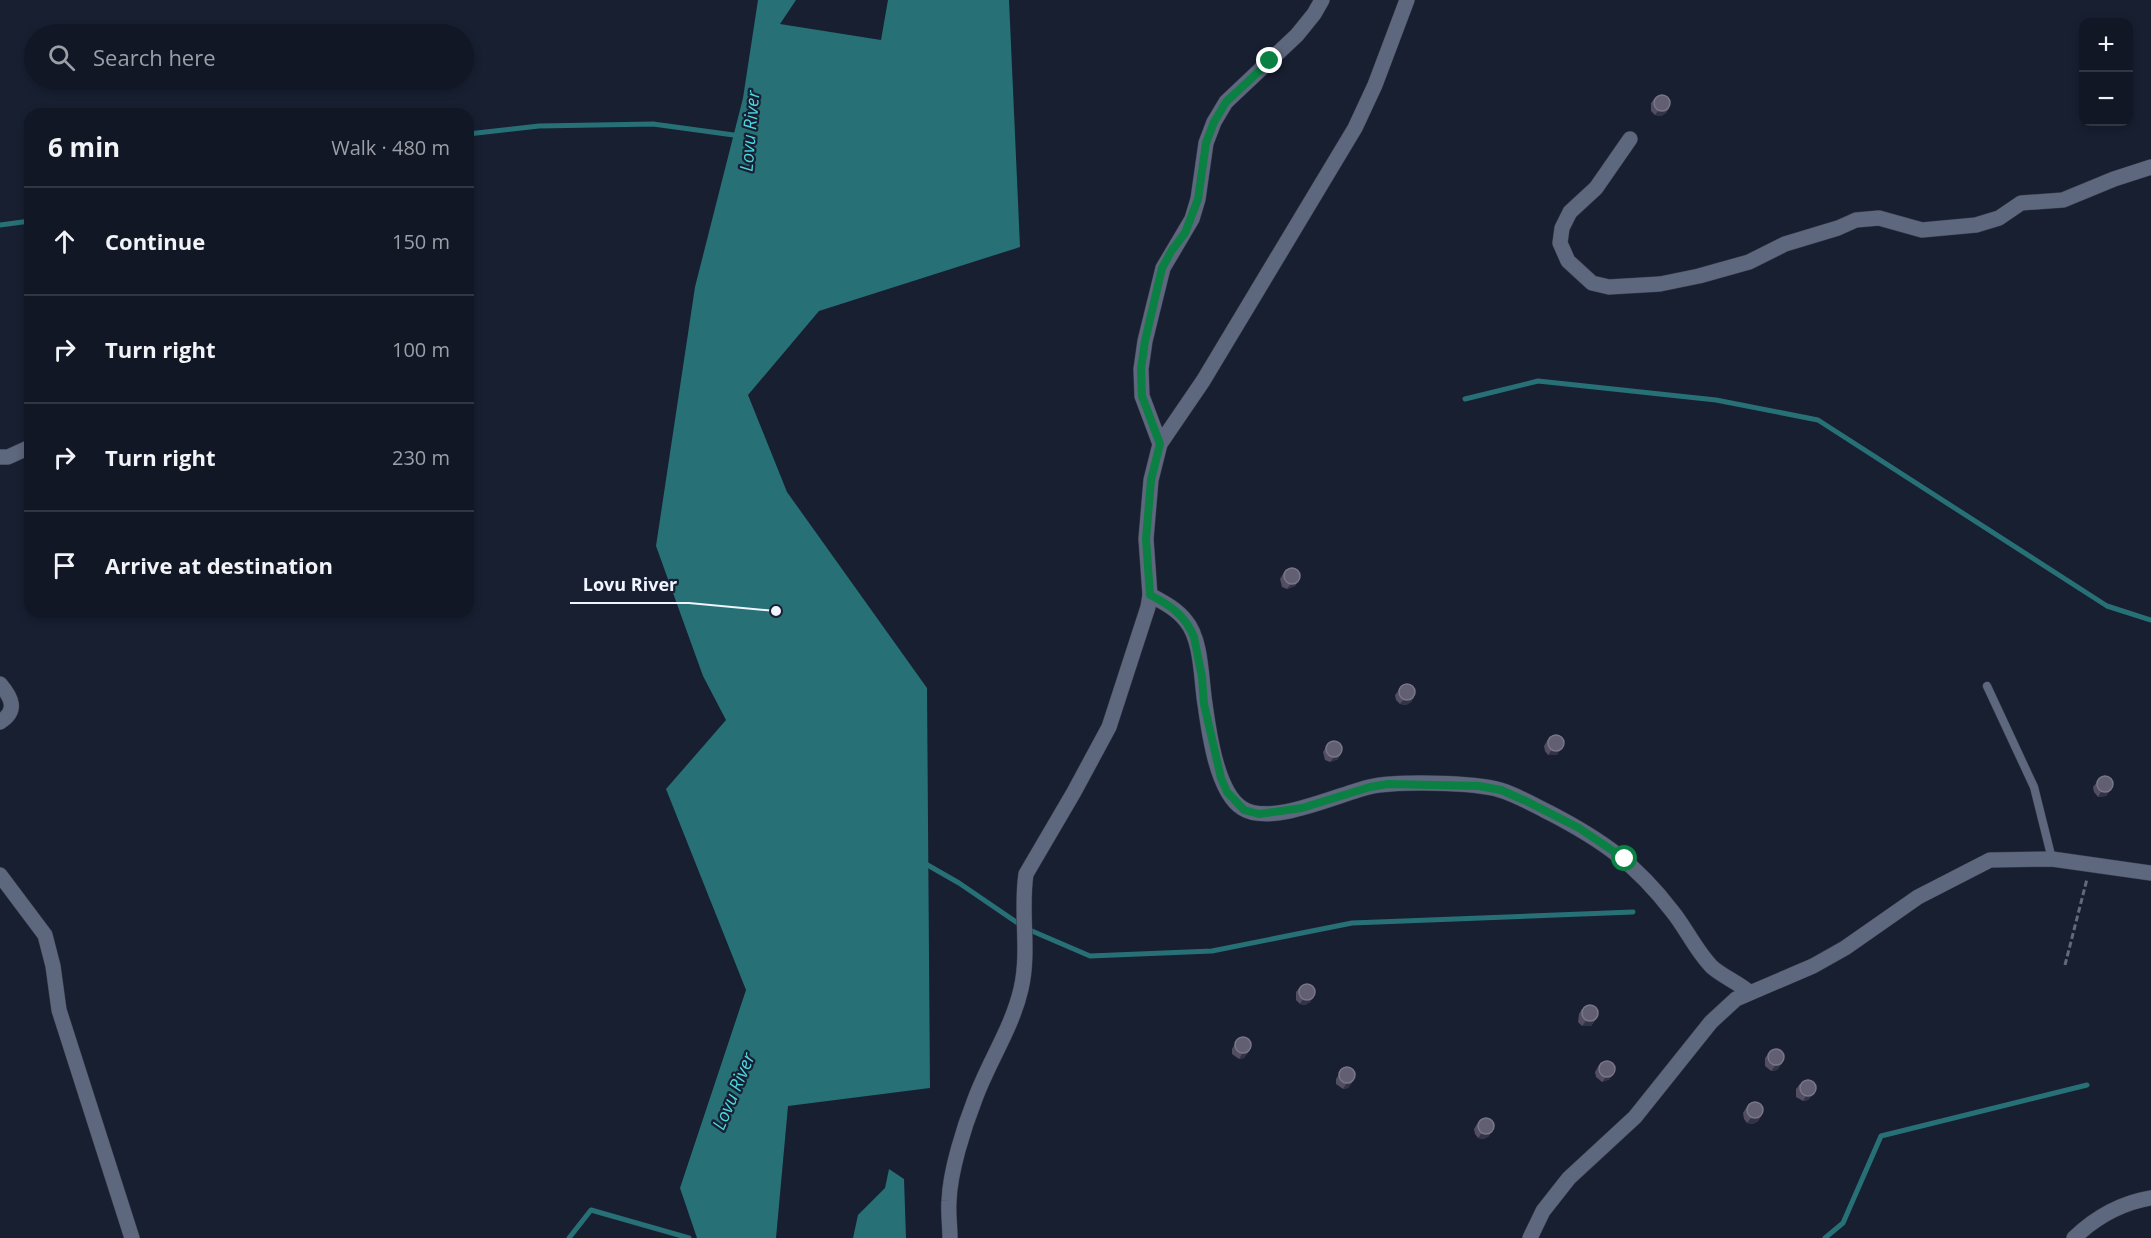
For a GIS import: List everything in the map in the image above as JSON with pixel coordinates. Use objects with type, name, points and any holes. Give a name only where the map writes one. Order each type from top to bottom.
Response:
[{"type":"street","points":[[1160,444],[1142,396],[1141,369],[1145,341],[1162,268],[1185,233],[1198,199],[1206,143],[1214,122],[1226,102],[1297,34],[1314,14],[1322,0]]},
{"type":"street","points":[[950,1238],[948,1202],[962,1141],[975,1099],[1008,1027],[1021,990],[1027,960],[1023,890],[1026,874],[1109,727],[1148,607],[1150,595],[1146,539],[1151,480],[1160,444],[1203,381],[1355,128],[1375,85],[1407,0]]},
{"type":"street","points":[[1630,140],[1596,188],[1570,212],[1562,228],[1560,243],[1568,261],[1592,283],[1609,287],[1660,284],[1699,276],[1749,262],[1785,244],[1838,228],[1856,220],[1880,218],[1922,230],[1976,225],[1999,218],[2022,203],[2063,200],[2151,167]]},
{"type":"street","points":[[0,457],[8,457],[24,450]]},
{"type":"street","points":[[1150,595],[1166,603],[1188,622],[1198,652],[1204,704],[1221,778],[1227,792],[1244,810],[1259,814],[1302,808],[1370,787],[1388,784],[1479,786],[1501,790],[1579,828],[1625,859],[1651,885],[1673,912],[1712,966],[1749,992]]},
{"type":"street","points":[[0,684],[12,707],[8,718],[0,722]]},
{"type":"street","points":[[1530,1238],[1543,1211],[1569,1178],[1635,1117],[1725,1007],[1749,992],[1814,966],[1845,948],[1918,897],[1990,860],[2052,859],[2151,873]]},
{"type":"street","points":[[0,875],[45,935],[53,966],[59,1010],[132,1238]]},
{"type":"street","points":[[2074,1238],[2102,1216],[2129,1202],[2151,1198]]},
{"type":"lane","points":[[1987,686],[2034,787],[2052,859]]},
{"type":"path","points":[[2065,965],[2091,864]]},
{"type":"water","name":"Lovu River","points":[[758,0],[796,0],[780,24],[881,40],[888,0],[1009,0],[1020,247],[819,311],[748,395],[787,492],[927,688],[930,1088],[788,1106],[776,1238],[697,1238],[680,1188],[746,990],[666,789],[726,720],[703,676],[656,546],[695,287],[743,98]]},
{"type":"water","points":[[889,1169],[904,1179],[906,1238],[853,1238],[858,1215],[885,1188]]},
{"type":"building","points":[[1662,95],[1668,97],[1670,103],[1668,109],[1662,111],[1656,109],[1654,103],[1656,97]]},
{"type":"building","points":[[1292,568],[1298,570],[1300,576],[1298,582],[1292,584],[1286,582],[1284,576],[1286,570]]},
{"type":"building","points":[[1407,684],[1413,686],[1415,692],[1413,698],[1407,700],[1401,698],[1399,692],[1401,686]]},
{"type":"building","points":[[1556,735],[1562,737],[1564,743],[1562,749],[1556,751],[1550,749],[1548,743],[1550,737]]},
{"type":"building","points":[[1334,741],[1340,743],[1342,749],[1340,755],[1334,757],[1328,755],[1326,749],[1328,743]]},
{"type":"building","points":[[2105,776],[2111,778],[2113,784],[2111,790],[2105,792],[2099,790],[2097,784],[2099,778]]},
{"type":"building","points":[[1307,984],[1313,986],[1315,992],[1313,998],[1307,1000],[1301,998],[1299,992],[1301,986]]},
{"type":"building","points":[[1590,1005],[1596,1007],[1598,1013],[1596,1019],[1590,1021],[1584,1019],[1582,1013],[1584,1007]]},
{"type":"building","points":[[1243,1037],[1249,1039],[1251,1045],[1249,1051],[1243,1053],[1237,1051],[1235,1045],[1237,1039]]},
{"type":"building","points":[[1776,1049],[1782,1051],[1784,1057],[1782,1063],[1776,1065],[1770,1063],[1768,1057],[1770,1051]]},
{"type":"building","points":[[1607,1061],[1613,1063],[1615,1069],[1613,1075],[1607,1077],[1601,1075],[1599,1069],[1601,1063]]},
{"type":"building","points":[[1347,1067],[1353,1069],[1355,1075],[1353,1081],[1347,1083],[1341,1081],[1339,1075],[1341,1069]]},
{"type":"building","points":[[1808,1080],[1814,1082],[1816,1088],[1814,1094],[1808,1096],[1802,1094],[1800,1088],[1802,1082]]},
{"type":"building","points":[[1755,1102],[1761,1104],[1763,1110],[1761,1116],[1755,1118],[1749,1116],[1747,1110],[1749,1104]]},
{"type":"building","points":[[1486,1118],[1492,1120],[1494,1126],[1492,1132],[1486,1134],[1480,1132],[1478,1126],[1480,1120]]},
{"type":"waterway","points":[[474,133],[539,126],[653,124],[741,136]]},
{"type":"waterway","points":[[0,225],[24,222]]},
{"type":"waterway","points":[[1465,399],[1538,381],[1716,400],[1818,420],[2107,606],[2151,620]]},
{"type":"waterway","points":[[924,863],[959,883],[1025,928],[1090,956],[1212,951],[1352,923],[1633,912]]},
{"type":"waterway","points":[[1825,1238],[1843,1223],[1881,1136],[2087,1085]]},
{"type":"waterway","points":[[569,1238],[591,1210],[689,1238]]},
{"type":"place","name":"Lovu River","points":[[776,611]]},
{"type":"route","points":[[1270,61],[1226,102],[1214,122],[1206,143],[1198,199],[1192,219],[1162,268],[1141,369],[1142,396],[1160,444],[1151,480],[1146,539],[1150,595],[1177,611],[1188,622],[1194,637],[1202,677],[1204,704],[1221,778],[1227,792],[1244,810],[1259,814],[1302,808],[1370,787],[1388,784],[1479,786],[1501,790],[1526,801],[1579,828],[1625,859]]}]
